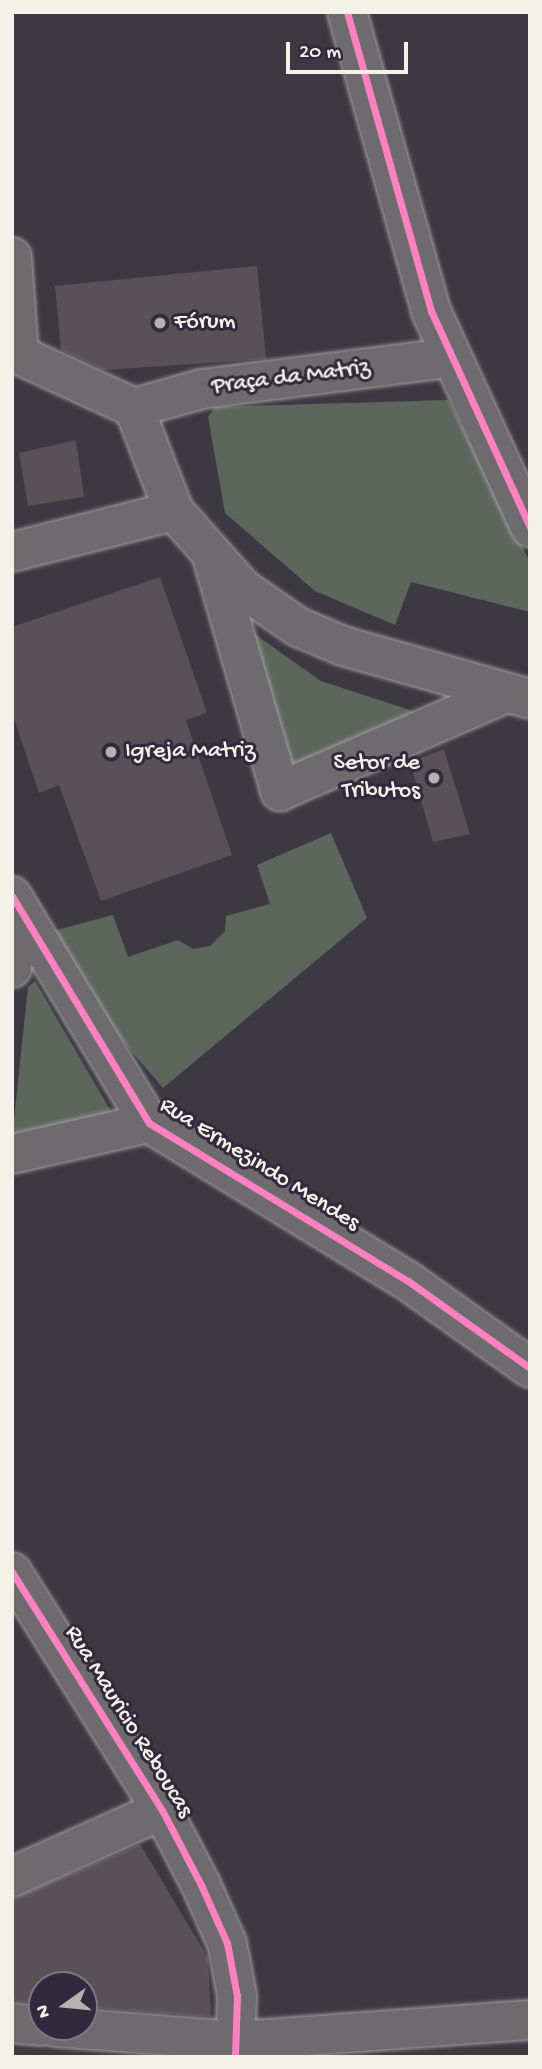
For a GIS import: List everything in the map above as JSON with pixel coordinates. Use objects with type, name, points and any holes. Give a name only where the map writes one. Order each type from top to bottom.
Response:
[{"type":"street","points":[[347,12],[417,267],[449,358],[530,527]]},
{"type":"street","points":[[14,280],[16,362],[134,408],[174,511],[243,589],[298,627],[401,665],[518,696]]},
{"type":"street","name":"Praça da Matriz","points":[[134,408],[202,389],[449,358]]},
{"type":"street","points":[[12,552],[174,511]]},
{"type":"street","points":[[210,552],[280,791],[518,696]]},
{"type":"street","points":[[12,968],[15,907]]},
{"type":"street","name":"Rua Ermezindo Mendes","points":[[15,907],[149,1123],[408,1281],[530,1368]]},
{"type":"street","points":[[12,1154],[149,1123]]},
{"type":"street","name":"Rua Mauricio Reboucas","points":[[12,1572],[162,1810],[227,1943],[237,1996],[236,2049]]},
{"type":"street","points":[[12,1877],[162,1810]]},
{"type":"street","points":[[98,2032],[236,2049],[530,2020]]},
{"type":"shaded area","points":[[448,400],[530,562],[530,612],[411,582],[395,625],[315,591],[225,513],[208,417],[215,407]]},
{"type":"shaded area","points":[[250,631],[321,681],[419,713],[294,773]]},
{"type":"shaded area","points":[[331,833],[367,918],[163,1088],[109,1025],[53,931],[113,915],[128,957],[178,940],[193,949],[210,946],[225,931],[226,916],[270,904],[257,865]]},
{"type":"shaded area","points":[[35,981],[112,1113],[12,1138],[28,987]]},
{"type":"building","name":"Fórum","points":[[257,266],[266,359],[104,370],[61,350],[55,286]]},
{"type":"building","points":[[76,440],[84,497],[28,506],[19,453]]},
{"type":"building","name":"Igreja Matriz","points":[[160,577],[207,713],[186,720],[232,855],[101,901],[59,785],[39,793],[12,713],[12,627]]},
{"type":"building","name":"Setor de Tributos","points":[[444,749],[470,834],[433,842],[410,762]]},
{"type":"building","points":[[140,1844],[208,1958],[211,2017],[98,2008],[98,1971],[28,1971],[28,2003],[12,2001],[12,1899]]},
{"type":"cycle path","points":[[347,12],[431,311],[530,527]]},
{"type":"cycle path","points":[[12,896],[149,1123],[408,1281],[530,1368]]},
{"type":"cycle path","points":[[12,1572],[162,1810],[201,1885],[227,1943],[237,1996],[235,2057]]},
{"type":"place","name":"Fórum","points":[[160,323]]},
{"type":"place","name":"Igreja Matriz","points":[[111,752]]},
{"type":"place","name":"Setor de Tributos","points":[[434,778]]}]
